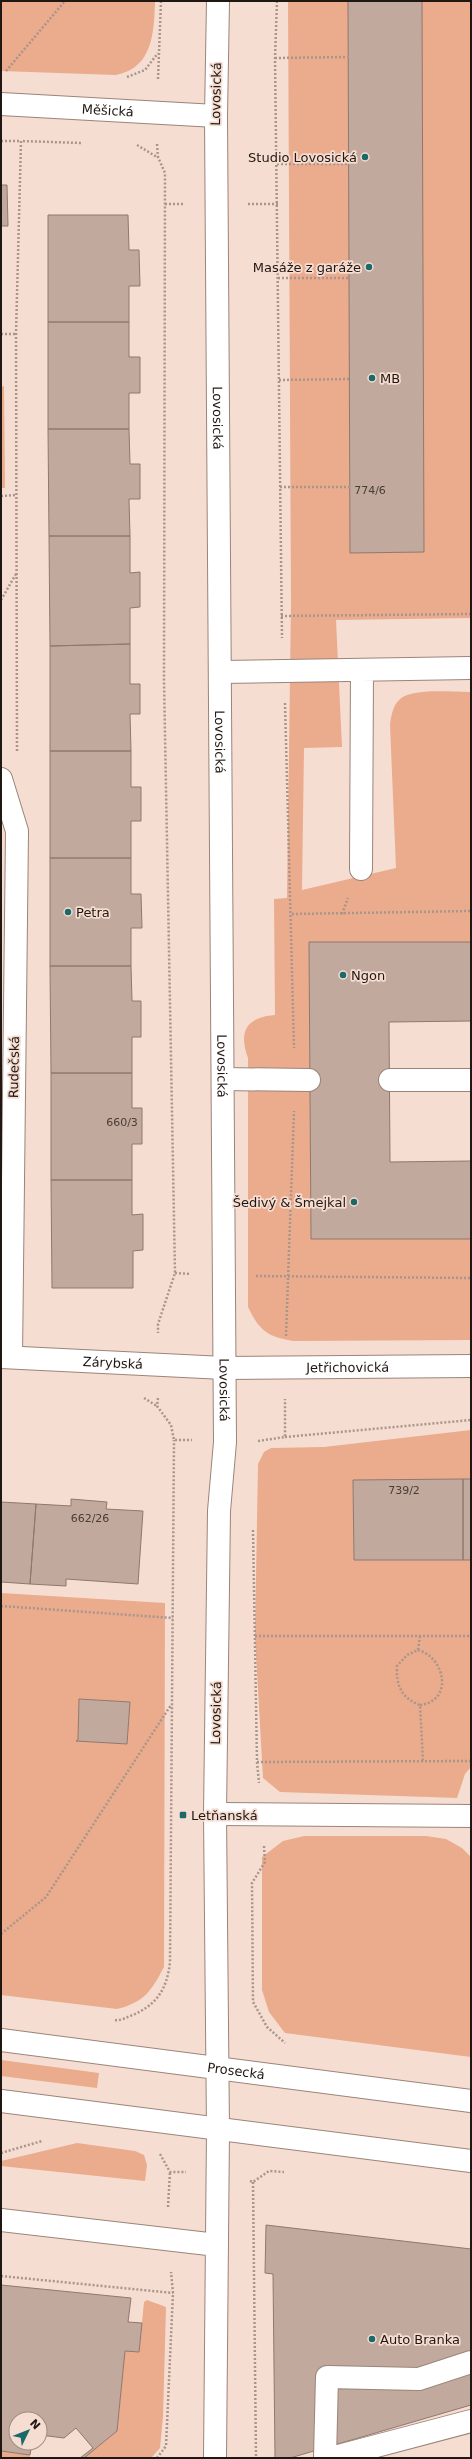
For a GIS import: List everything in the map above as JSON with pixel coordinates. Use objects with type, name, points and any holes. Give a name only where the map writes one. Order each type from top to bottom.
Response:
[{"type":"street","name":"Lovosická","points":[[215,2458],[218,2130],[215,1814],[220,1511],[225,1442],[216,116],[218,1]]},
{"type":"street","name":"Měšická","points":[[1,104],[216,116]]},
{"type":"street","points":[[220,672],[471,668]]},
{"type":"street","points":[[361,869],[362,670]]},
{"type":"street","name":"Rudečská","points":[[1,779],[17,831],[6,1357]]},
{"type":"street","points":[[222,1079],[310,1080]]},
{"type":"street","points":[[390,1080],[471,1080]]},
{"type":"street","name":"Zárybská","points":[[6,1357],[224,1368]]},
{"type":"street","name":"Jetřichovická","points":[[224,1368],[471,1366]]},
{"type":"street","points":[[215,1814],[471,1816]]},
{"type":"street","name":"Prosecká","points":[[1,2040],[471,2101]]},
{"type":"street","points":[[1,2101],[218,2130],[471,2161]]},
{"type":"street","points":[[1,2220],[217,2245]]},
{"type":"street","points":[[325,2458],[327,2377],[419,2379],[471,2362]]},
{"type":"street","points":[[331,2458],[471,2421]]},
{"type":"path","points":[[2,76],[65,1]]},
{"type":"path","points":[[277,1],[275,58],[281,616],[292,914],[294,1047]]},
{"type":"path","points":[[275,58],[349,57]]},
{"type":"path","points":[[1,141],[82,143]]},
{"type":"path","points":[[17,753],[16,334],[21,141]]},
{"type":"path","points":[[135,145],[146,149],[158,157]]},
{"type":"path","points":[[277,164],[349,164]]},
{"type":"path","points":[[278,278],[349,278]]},
{"type":"path","points":[[1,334],[16,334]]},
{"type":"path","points":[[279,380],[350,379]]},
{"type":"path","points":[[280,487],[350,487]]},
{"type":"path","points":[[1,496],[17,495]]},
{"type":"path","points":[[1,600],[16,574]]},
{"type":"path","points":[[281,616],[471,614]]},
{"type":"path","points":[[292,914],[471,911]]},
{"type":"path","points":[[175,1273],[224,1276],[471,1278]]},
{"type":"path","points":[[285,1437],[471,1420]]},
{"type":"path","points":[[110,2019],[118,2020],[146,2009],[164,1989],[168,1978],[170,1962],[174,1440]]},
{"type":"path","points":[[253,1528],[257,1762],[263,1815],[265,1862],[252,1882],[253,2002],[266,2027],[289,2046]]},
{"type":"path","points":[[1,1606],[173,1618]]},
{"type":"path","points":[[255,1636],[471,1636]]},
{"type":"path","points":[[418,1650],[420,1636]]},
{"type":"path","points":[[418,1650],[425,1652],[431,1657],[439,1668],[442,1677],[442,1687],[438,1697],[429,1704],[420,1704],[409,1701],[398,1688],[396,1679],[397,1666],[407,1655],[418,1650]]},
{"type":"path","points":[[420,1704],[423,1761]]},
{"type":"path","points":[[1,1934],[46,1897],[171,1705]]},
{"type":"path","points":[[257,1762],[471,1761]]},
{"type":"path","points":[[1,2153],[50,2138]]},
{"type":"path","points":[[157,2458],[166,2446],[173,2294],[167,2240],[170,2172],[158,2149]]},
{"type":"path","points":[[170,2172],[218,2173],[253,2182],[270,2170],[285,2172]]},
{"type":"path","points":[[253,2182],[256,2458]]},
{"type":"path","points":[[1,2276],[173,2294]]},
{"type":"shaded area","points":[[1,1],[155,1],[152,36],[149,47],[138,65],[128,71],[116,75],[1,71]]},
{"type":"shaded area","points":[[288,1],[471,1],[471,618],[336,620],[342,747],[304,748],[302,890],[396,868],[390,725],[394,707],[400,699],[414,693],[434,691],[471,692],[471,942],[309,943],[311,1239],[471,1239],[471,1340],[293,1341],[270,1335],[260,1327],[248,1307],[248,1058],[244,1040],[247,1027],[252,1022],[265,1016],[275,1015],[274,899],[287,898],[291,603]]},
{"type":"shaded area","points":[[4,386],[5,488],[1,488],[1,387]]},
{"type":"shaded area","points":[[471,1430],[471,1479],[353,1480],[354,1560],[471,1560],[471,1767],[465,1774],[457,1798],[280,1792],[263,1778],[255,1636],[258,1464],[264,1452],[271,1448],[324,1447]]},
{"type":"shaded area","points":[[1,1593],[165,1603],[164,1967],[151,1989],[141,1999],[117,2009],[1,1995]],"holes":[[[79,1699],[130,1702],[127,1744],[76,1741],[78,1740]]]},
{"type":"shaded area","points":[[304,1836],[426,1836],[446,1839],[462,1848],[471,1857],[471,2057],[285,2033],[269,2012],[262,1990],[262,1857],[283,1841]]},
{"type":"shaded area","points":[[1,2060],[99,2073],[97,2088],[1,2076]]},
{"type":"shaded area","points":[[77,2143],[135,2151],[144,2155],[147,2165],[145,2181],[1,2166],[1,2161]]},
{"type":"shaded area","points":[[147,2300],[166,2307],[163,2416],[160,2448],[151,2458],[84,2458],[117,2431],[125,2351],[139,2352],[144,2302]]},
{"type":"shaded area","points":[[1,2451],[30,2455],[30,2458],[1,2458]]},
{"type":"building","points":[[348,1],[422,1],[424,552],[350,553]]},
{"type":"building","points":[[1,185],[7,185],[8,226],[1,226]]},
{"type":"building","points":[[48,215],[128,215],[129,250],[139,250],[140,286],[129,286],[129,322],[48,322]]},
{"type":"building","points":[[48,322],[129,322],[129,357],[140,357],[140,393],[129,393],[129,429],[48,429]]},
{"type":"building","points":[[48,429],[129,429],[130,464],[140,464],[140,499],[129,499],[130,536],[49,536]]},
{"type":"building","points":[[49,536],[130,536],[130,573],[140,572],[140,607],[130,608],[130,644],[50,646]]},
{"type":"building","points":[[130,644],[130,684],[140,684],[140,714],[130,714],[131,751],[50,751],[50,646]]},
{"type":"building","points":[[50,751],[131,751],[131,787],[141,787],[141,821],[131,821],[131,858],[50,858]]},
{"type":"building","points":[[50,858],[131,858],[131,894],[141,894],[142,928],[131,928],[131,966],[50,966]]},
{"type":"building","points":[[309,942],[471,942],[471,1021],[389,1022],[390,1162],[471,1161],[471,1239],[311,1239]]},
{"type":"building","points":[[50,966],[131,966],[132,1001],[141,1001],[141,1037],[132,1037],[132,1073],[51,1073]]},
{"type":"building","points":[[51,1073],[132,1073],[132,1108],[142,1108],[142,1144],[132,1144],[132,1180],[51,1180]]},
{"type":"building","points":[[51,1180],[132,1180],[132,1215],[143,1214],[143,1250],[133,1251],[133,1288],[52,1288]]},
{"type":"building","points":[[463,1479],[471,1479],[471,1560],[463,1560]]},
{"type":"building","points":[[463,1479],[463,1560],[354,1560],[353,1480]]},
{"type":"building","points":[[71,1499],[107,1502],[106,1509],[143,1511],[138,1584],[66,1579],[66,1586],[30,1584],[36,1504],[71,1506]]},
{"type":"building","points":[[1,1502],[36,1504],[30,1584],[1,1582]]},
{"type":"building","points":[[79,1699],[130,1702],[127,1744],[76,1741],[78,1740]]},
{"type":"building","name":"Auto Branka","points":[[266,2225],[471,2249],[471,2405],[290,2458],[275,2458],[273,2274],[265,2273]]},
{"type":"building","points":[[1,2285],[131,2298],[128,2322],[142,2323],[139,2352],[125,2351],[117,2431],[84,2458],[80,2458],[93,2448],[76,2428],[64,2438],[48,2436],[48,2411],[8,2411],[8,2451],[31,2451],[30,2455],[1,2451]]},
{"type":"place","name":"Studio Lovosická","points":[[365,157]]},
{"type":"place","name":"Masáže z garáže","points":[[369,267]]},
{"type":"place","name":"MB","points":[[372,378]]},
{"type":"place","name":"Petra","points":[[68,912]]},
{"type":"place","name":"Ngon","points":[[343,975]]},
{"type":"place","name":"Šedivý & Šmejkal","points":[[354,1202]]},
{"type":"place","name":"Letňanská","points":[[183,1815]]},
{"type":"place","name":"Auto Branka","points":[[372,2339]]}]
